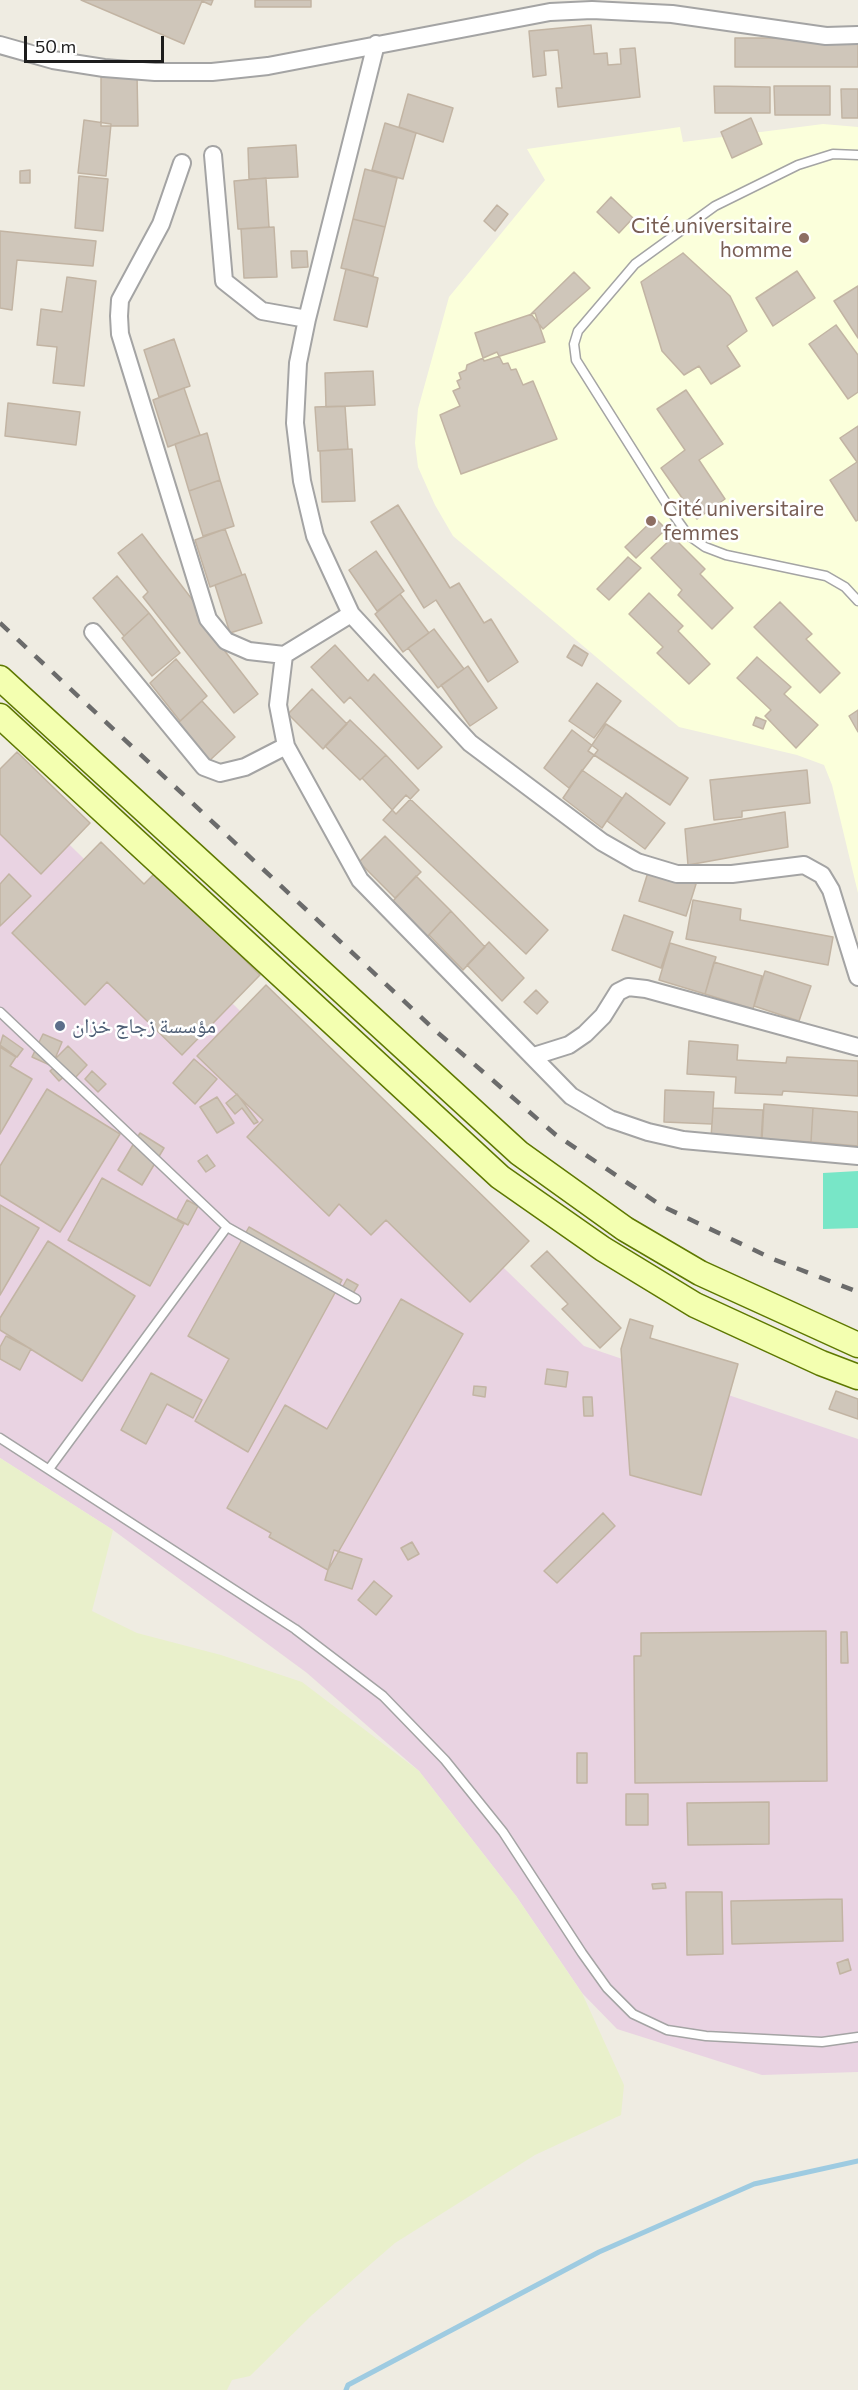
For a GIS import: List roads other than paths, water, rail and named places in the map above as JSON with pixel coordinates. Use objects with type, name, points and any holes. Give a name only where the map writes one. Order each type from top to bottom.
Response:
[{"type":"main road","points":[[0,678],[519,1153],[625,1229],[700,1273],[858,1345]]},
{"type":"main road","points":[[0,716],[501,1177],[603,1249],[695,1305],[821,1363],[858,1377]]},
{"type":"street","points":[[4,48],[54,60],[104,68],[155,72],[212,72],[268,66],[550,12],[675,7],[826,36],[858,35]]},
{"type":"street","points":[[376,44],[307,319],[298,363],[295,423],[302,481],[315,536],[351,614],[470,743],[602,842],[637,862],[677,874],[732,874],[804,865],[822,875],[831,890],[858,977]]},
{"type":"street","points":[[213,155],[224,281],[262,311],[307,319]]},
{"type":"street","points":[[182,163],[161,224],[120,300],[120,334],[208,619],[226,641],[249,651],[284,655],[351,614]]},
{"type":"street","points":[[93,632],[204,767],[220,772],[245,767],[286,746]]},
{"type":"street","points":[[284,655],[278,705],[286,746],[360,880],[571,1096],[609,1119],[648,1132],[683,1140],[858,1156]]},
{"type":"street","points":[[534,1056],[560,1049],[577,1040],[603,1016],[618,992],[628,987],[646,989],[858,1047]]},
{"type":"lane","points":[[858,155],[833,154],[798,165],[715,206],[635,264],[578,331],[574,344],[576,360],[672,514],[688,535],[705,547],[726,555],[826,576],[845,586],[858,601]]},
{"type":"lane","points":[[0,1012],[227,1227],[356,1299]]},
{"type":"lane","points":[[49,1469],[227,1227]]},
{"type":"lane","points":[[0,1438],[295,1629],[383,1696],[446,1760],[503,1832],[582,1953],[607,1988],[633,2014],[667,2030],[706,2037],[822,2042],[858,2037]]},
{"type":"waterway","points":[[346,2390],[348,2385],[599,2252],[754,2184],[858,2161]]},
{"type":"railway","points":[[0,623],[437,1032],[556,1135],[662,1206],[773,1259],[858,1292]]},
{"type":"place","name":"Cité universitaire homme","points":[[804,238]]},
{"type":"place","name":"Cité universitaire femmes","points":[[651,521]]},
{"type":"place","name":"مؤسسة زجاج خزان","points":[[60,1026]]}]
